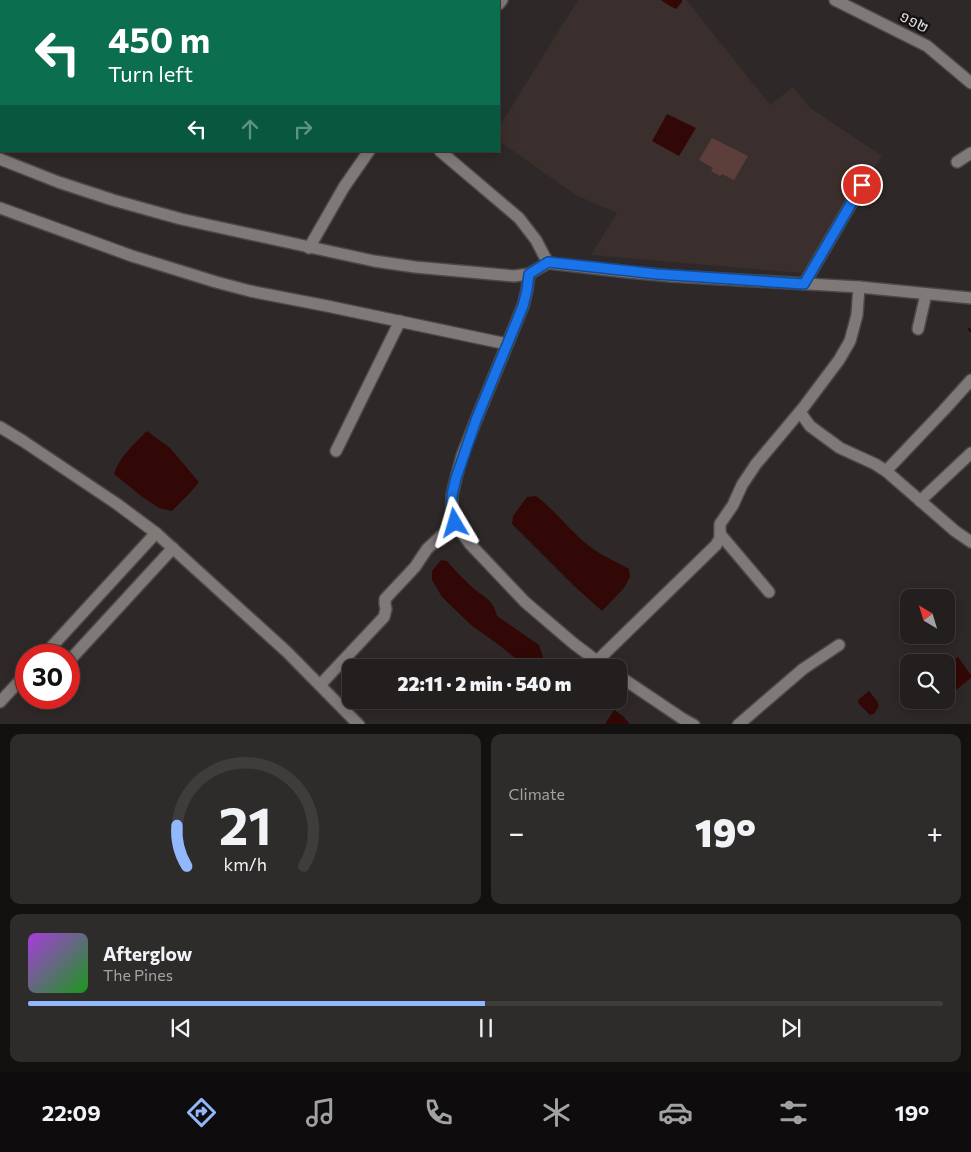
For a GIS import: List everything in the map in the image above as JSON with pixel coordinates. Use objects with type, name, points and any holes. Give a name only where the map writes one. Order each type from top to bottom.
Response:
[{"type":"street","name":"១១២","points":[[835,0],[928,46],[971,83]]},
{"type":"street","points":[[309,248],[344,187],[368,152]]},
{"type":"street","points":[[441,152],[520,218],[536,240],[548,262]]},
{"type":"street","points":[[958,162],[971,153]]},
{"type":"street","points":[[0,159],[58,182],[181,219],[309,248],[415,267],[514,276],[529,274],[548,262],[628,272],[971,298]]},
{"type":"street","points":[[804,284],[862,185]]},
{"type":"street","points":[[0,208],[132,256],[216,282],[250,291],[292,298],[507,344]]},
{"type":"street","points":[[529,274],[523,306],[476,420],[456,478],[452,495],[452,514],[455,523],[470,544],[525,602],[573,644],[595,659]]},
{"type":"street","points":[[607,659],[716,545],[720,538],[720,524],[733,506],[742,485],[756,464],[800,412],[839,360],[850,341],[857,315],[858,288]]},
{"type":"street","points":[[918,329],[926,294]]},
{"type":"street","points":[[336,451],[400,321]]},
{"type":"street","points":[[886,471],[971,380]]},
{"type":"street","points":[[800,412],[810,426],[840,448],[886,471],[954,531],[971,542]]},
{"type":"street","points":[[0,427],[93,488],[156,533],[287,652],[359,724]]},
{"type":"street","points":[[920,501],[971,454]]},
{"type":"street","points":[[320,685],[384,617],[386,609],[385,600],[416,567],[427,549],[455,523]]},
{"type":"street","points":[[54,644],[156,533]]},
{"type":"street","points":[[720,534],[769,592]]},
{"type":"street","points":[[80,649],[173,548]]},
{"type":"street","points":[[738,724],[803,668],[839,645]]},
{"type":"street","points":[[627,681],[683,719],[694,724]]},
{"type":"street","points":[[0,702],[15,686]]},
{"type":"shaded area","points":[[578,0],[686,0],[770,105],[793,87],[809,107],[882,156],[801,273],[591,255],[617,213],[576,195],[500,142],[500,125]]},
{"type":"shaded area","points":[[661,0],[682,0],[682,2],[676,9]]},
{"type":"shaded area","points":[[667,114],[696,128],[679,156],[652,141]]},
{"type":"shaded area","points":[[712,138],[748,156],[734,180],[711,171],[713,168],[699,160]]},
{"type":"shaded area","points":[[147,431],[170,448],[199,482],[172,511],[159,508],[114,474],[123,456]]},
{"type":"shaded area","points":[[536,496],[588,545],[629,569],[630,577],[624,588],[602,611],[512,524],[513,516],[527,497]]},
{"type":"shaded area","points":[[441,560],[447,561],[460,576],[492,604],[497,616],[539,645],[544,659],[516,659],[471,625],[442,597],[432,580],[432,571]]},
{"type":"shaded area","points":[[958,657],[971,675],[971,678],[955,691],[955,660]]},
{"type":"shaded area","points":[[869,691],[879,706],[874,714],[870,715],[858,703],[859,699]]},
{"type":"shaded area","points":[[614,710],[623,716],[629,724],[605,724]]},
{"type":"route","points":[[455,523],[452,514],[452,495],[462,456],[523,306],[529,274],[548,262],[628,272],[804,284],[862,185]]}]
